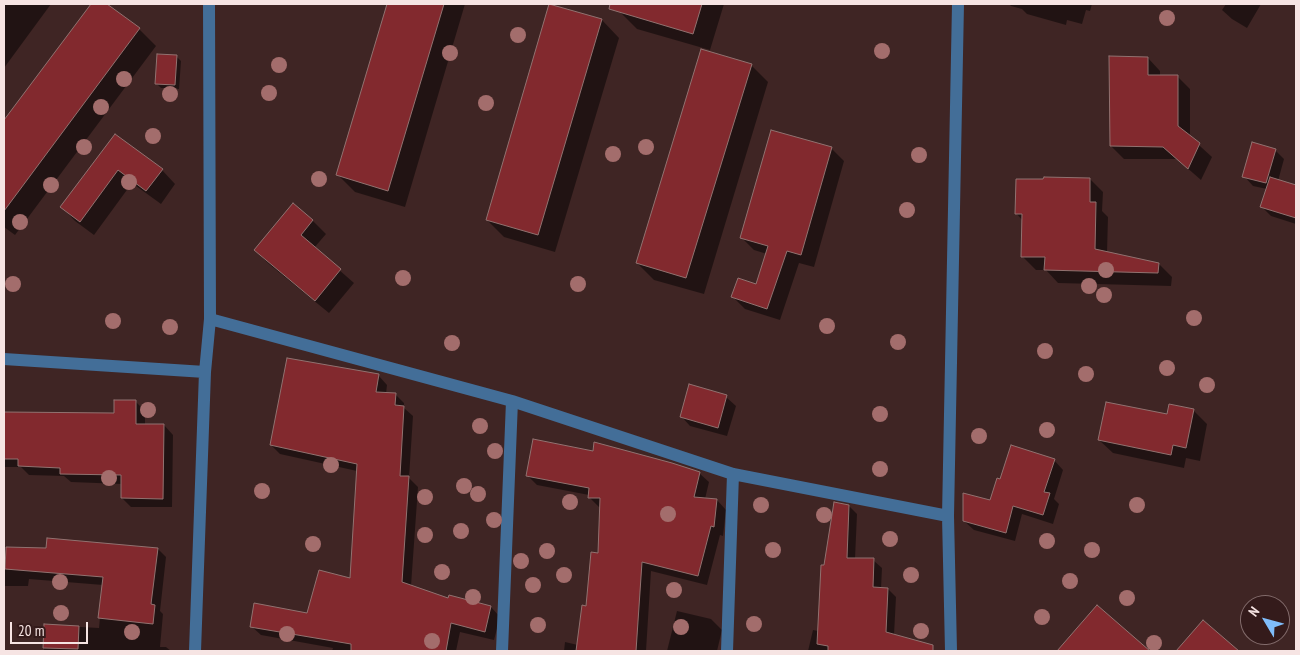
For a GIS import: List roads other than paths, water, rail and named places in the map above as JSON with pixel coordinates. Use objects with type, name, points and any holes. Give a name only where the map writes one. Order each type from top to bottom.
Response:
[{"type":"street","points":[[195,651],[206,372],[210,319],[209,4]]},
{"type":"street","points":[[951,651],[948,516],[958,4]]},
{"type":"street","points":[[210,319],[512,400],[733,474],[948,516]]},
{"type":"street","points":[[4,359],[206,372]]},
{"type":"street","points":[[502,651],[512,400]]},
{"type":"street","points":[[727,651],[733,474]]}]
